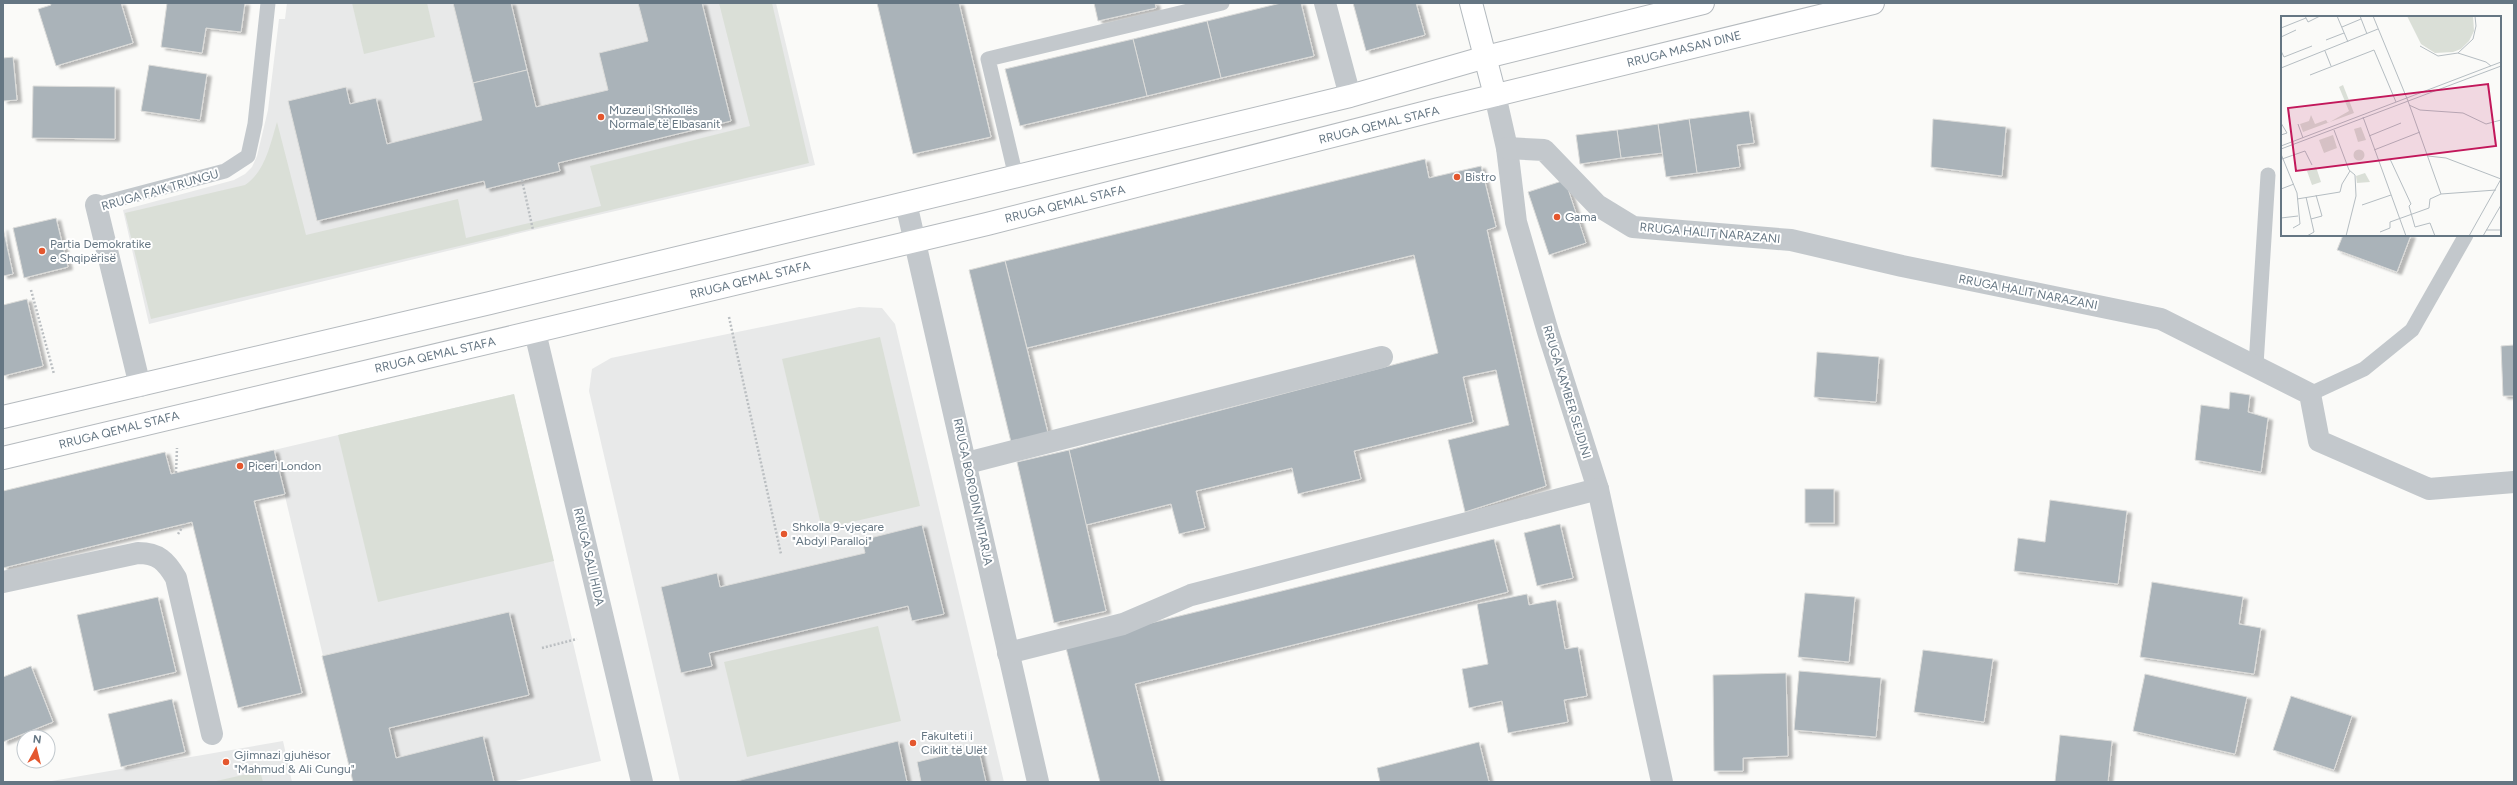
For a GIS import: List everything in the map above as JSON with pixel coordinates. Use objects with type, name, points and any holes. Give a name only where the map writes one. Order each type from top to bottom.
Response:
[{"type":"main road","name":"RRUGA KAMBER SEJDINI","points":[[1471,3],[1495,96]]},
{"type":"main road","points":[[3,417],[140,386],[1350,96],[1486,58],[1703,3]]},
{"type":"main road","name":"RRUGA MASAN DINE","points":[[1495,96],[1873,3]]},
{"type":"main road","name":"RRUGA QEMAL STAFA","points":[[3,458],[915,241],[1495,96]]},
{"type":"street","points":[[1325,3],[1350,96]]},
{"type":"street","name":"RRUGA KAMBER SEJDINI","points":[[1495,96],[1507,148],[1516,222],[1548,332],[1598,489],[1662,782]]},
{"type":"street","name":"RRUGA HALIT NARAZANI","points":[[1507,148],[1544,150],[1597,205],[1632,227],[1791,240],[1902,266],[2161,319],[2256,365],[2310,394]]},
{"type":"street","name":"RRUGA BORODIN MITARJA","points":[[906,203],[967,463],[1008,653],[1038,782]]},
{"type":"street","name":"RRUGA FAIK TRUNGU","points":[[96,205],[140,386]]},
{"type":"street","name":"RRUGA SALI HIDA","points":[[535,332],[642,782]]},
{"type":"street","points":[[967,463],[1382,357]]},
{"type":"street","points":[[2310,394],[2319,441],[2367,462],[2430,489],[2514,482]]},
{"type":"street","points":[[1008,653],[1123,624],[1191,595],[1598,489]]},
{"type":"street","points":[[3,582],[138,553],[150,553],[162,558],[176,578],[212,734]]},
{"type":"lane","name":"RRUGA FAIK TRUNGU","points":[[96,205],[226,171],[248,156],[255,124],[268,3]]},
{"type":"lane","points":[[1016,177],[988,59],[1222,3]]},
{"type":"lane","points":[[2256,365],[2268,175]]},
{"type":"lane","points":[[2310,394],[2364,369],[2412,330],[2465,236]]},
{"type":"path","points":[[522,180],[533,230]]},
{"type":"path","points":[[31,290],[56,382]]},
{"type":"path","points":[[728,317],[781,554]]},
{"type":"path","points":[[176,473],[177,455]]},
{"type":"path","points":[[542,648],[572,640]]},
{"type":"shaded area","points":[[287,3],[776,3],[815,165],[533,230],[149,324],[123,210],[234,180],[245,174],[252,167],[257,156],[268,110],[279,19],[285,19]]},
{"type":"shaded area","points":[[352,3],[427,3],[435,37],[364,54]]},
{"type":"shaded area","points":[[719,3],[772,3],[809,163],[151,319],[125,213],[245,185],[252,180],[262,165],[269,149],[277,122],[306,235],[458,199],[466,238],[601,206],[590,166],[750,126]]},
{"type":"shaded area","name":"Shkolla 9-vjeçare \"Abdyl Paralloi\"","points":[[859,307],[882,308],[895,324],[1004,782],[680,782],[589,391],[592,369],[611,358]]},
{"type":"shaded area","points":[[880,337],[920,506],[822,529],[782,359]]},
{"type":"shaded area","points":[[514,394],[601,761],[511,782],[353,782],[274,450]]},
{"type":"shaded area","points":[[514,394],[554,561],[378,602],[338,435]]},
{"type":"shaded area","points":[[878,626],[901,721],[747,757],[724,662]]},
{"type":"shaded area","name":"Gjimnazi gjuhësor \"Mahmud & Ali Cungu\"","points":[[283,741],[292,782],[46,782]]},
{"type":"shaded area","points":[[260,771],[263,782],[212,782]]},
{"type":"building","points":[[50,3],[121,3],[133,43],[56,66],[38,9],[51,5]]},
{"type":"building","points":[[167,3],[245,3],[241,32],[206,28],[202,53],[161,47]]},
{"type":"building","points":[[453,3],[511,3],[527,70],[473,83]]},
{"type":"building","points":[[638,3],[702,3],[731,121],[558,163],[560,171],[486,189],[484,181],[317,221],[288,101],[346,87],[350,104],[376,98],[387,144],[482,120],[473,83],[527,70],[536,107],[608,90],[599,53],[648,41]]},
{"type":"building","points":[[877,3],[959,3],[991,137],[913,154]]},
{"type":"building","points":[[1094,3],[1155,3],[1156,8],[1098,21]]},
{"type":"building","points":[[1281,3],[1301,3],[1314,56],[1221,78],[1207,21]]},
{"type":"building","points":[[1353,3],[1416,3],[1425,35],[1366,51]]},
{"type":"building","points":[[1207,21],[1221,78],[1147,96],[1133,39]]},
{"type":"building","points":[[1133,39],[1147,96],[1020,126],[1005,69]]},
{"type":"building","points":[[13,57],[17,100],[3,101],[3,58]]},
{"type":"building","points":[[149,65],[207,74],[200,120],[141,111]]},
{"type":"building","points":[[33,86],[115,87],[115,139],[32,138]]},
{"type":"building","points":[[1749,111],[1754,143],[1737,145],[1740,167],[1697,173],[1689,119]]},
{"type":"building","points":[[1689,119],[1697,173],[1666,177],[1658,124]]},
{"type":"building","points":[[1933,119],[2006,127],[2002,176],[1931,167]]},
{"type":"building","points":[[1658,124],[1662,153],[1621,158],[1617,130]]},
{"type":"building","points":[[1617,130],[1621,158],[1580,164],[1576,135]]},
{"type":"building","points":[[1425,159],[1429,178],[1481,166],[1496,227],[1487,230],[1546,486],[1465,512],[1448,440],[1509,425],[1496,370],[1463,377],[1473,422],[1354,451],[1361,479],[1298,494],[1292,468],[1196,491],[1205,528],[1179,534],[1171,504],[1086,525],[1069,450],[1438,353],[1414,255],[1027,348],[1005,261]]},
{"type":"building","name":"Gama","points":[[1565,180],[1586,243],[1549,255],[1528,192]]},
{"type":"building","points":[[56,218],[68,267],[24,278],[13,228]]},
{"type":"building","points":[[3,228],[13,274],[3,276]]},
{"type":"building","points":[[2343,236],[2411,236],[2397,272],[2337,250]]},
{"type":"building","points":[[1005,261],[1048,433],[1011,442],[969,270]]},
{"type":"building","points":[[27,299],[43,366],[3,376],[3,305]]},
{"type":"building","points":[[2514,345],[2514,396],[2503,396],[2501,346]]},
{"type":"building","points":[[1817,352],[1879,357],[1876,402],[1814,397]]},
{"type":"building","points":[[2230,392],[2250,395],[2248,412],[2268,418],[2261,472],[2195,460],[2201,405],[2229,409]]},
{"type":"building","points":[[274,450],[285,494],[254,501],[302,693],[238,708],[192,522],[3,568],[3,491],[165,452],[171,474]]},
{"type":"building","points":[[1069,450],[1106,611],[1054,623],[1017,462]]},
{"type":"building","points":[[1805,489],[1834,489],[1834,523],[1805,523]]},
{"type":"building","points":[[2050,500],[2127,511],[2118,584],[2014,571],[2018,538],[2045,542]]},
{"type":"building","points":[[1560,524],[1573,578],[1537,586],[1524,533]]},
{"type":"building","points":[[922,525],[944,614],[912,621],[908,606],[709,653],[712,666],[681,673],[661,587],[717,573],[720,587],[865,553],[862,540]]},
{"type":"building","points":[[1494,539],[1508,592],[1135,684],[1160,782],[1100,782],[1065,644]]},
{"type":"building","points":[[2152,582],[2243,597],[2239,624],[2261,628],[2254,674],[2140,657]]},
{"type":"building","points":[[1805,593],[1855,597],[1849,662],[1798,657]]},
{"type":"building","points":[[1527,594],[1529,605],[1556,600],[1565,649],[1578,647],[1587,696],[1564,700],[1568,722],[1508,733],[1502,701],[1469,708],[1462,669],[1488,664],[1477,604]]},
{"type":"building","points":[[158,597],[176,672],[94,691],[77,615]]},
{"type":"building","points":[[509,612],[529,695],[389,728],[396,758],[483,736],[494,782],[353,782],[322,656]]},
{"type":"building","points":[[1923,650],[1993,659],[1984,722],[1914,712]]},
{"type":"building","points":[[31,666],[53,722],[36,729],[16,729],[16,737],[3,742],[3,677]]},
{"type":"building","points":[[1799,671],[1881,678],[1876,737],[1794,730]]},
{"type":"building","points":[[1786,673],[1788,756],[1743,758],[1743,771],[1714,771],[1713,675]]},
{"type":"building","points":[[2145,674],[2247,697],[2235,754],[2133,731]]},
{"type":"building","points":[[2291,696],[2352,716],[2334,770],[2273,750]]},
{"type":"building","points":[[172,699],[185,752],[121,767],[108,714]]},
{"type":"building","points":[[2060,735],[2112,741],[2108,782],[2055,782]]},
{"type":"building","points":[[898,741],[907,782],[733,782]]},
{"type":"building","points":[[1479,742],[1489,782],[1380,782],[1377,768]]},
{"type":"building","points":[[978,747],[986,782],[921,782],[917,762]]},
{"type":"place","name":"Muzeu i Shkollës Normale të Elbasanit","points":[[601,117]]},
{"type":"place","name":"Bistro","points":[[1457,177]]},
{"type":"place","name":"Gama","points":[[1557,217]]},
{"type":"place","name":"Partia Demokratike e Shqipërisë","points":[[42,251]]},
{"type":"place","name":"Piceri London","points":[[240,466]]},
{"type":"place","name":"Shkolla 9-vjeçare \"Abdyl Paralloi\"","points":[[784,534]]},
{"type":"place","name":"Fakulteti i Ciklit të Ulët","points":[[913,743]]},
{"type":"place","name":"Gjimnazi gjuhësor \"Mahmud & Ali Cungu\"","points":[[226,762]]}]
